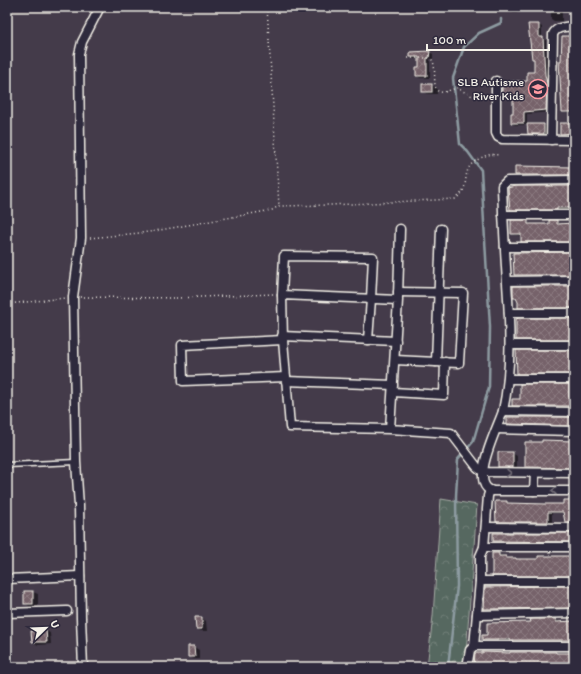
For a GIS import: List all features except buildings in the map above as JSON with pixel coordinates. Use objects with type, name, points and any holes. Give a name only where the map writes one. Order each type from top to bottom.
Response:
[{"type":"street","points":[[83,667],[79,506],[76,462],[73,297],[81,238],[79,54],[82,42],[100,7]]},
{"type":"street","points":[[551,140],[553,34],[558,28],[574,26]]},
{"type":"street","points":[[496,81],[496,133],[498,137],[502,140],[574,140]]},
{"type":"street","points":[[480,470],[497,429],[508,379],[510,345],[502,186],[507,181],[574,180]]},
{"type":"street","points":[[503,215],[574,215]]},
{"type":"street","points":[[390,429],[396,341],[400,229]]},
{"type":"street","points":[[436,362],[440,229]]},
{"type":"street","points":[[505,247],[574,247]]},
{"type":"street","points":[[368,340],[373,257],[284,256],[282,338],[290,427],[390,429],[451,433],[480,470],[485,485],[490,490],[574,491]]},
{"type":"street","points":[[507,281],[574,280]]},
{"type":"street","points":[[282,295],[371,299],[438,292],[463,294],[459,363],[394,360]]},
{"type":"street","points":[[509,314],[574,313]]},
{"type":"street","points":[[396,341],[282,338],[182,345],[183,381],[286,379],[444,394],[445,362]]},
{"type":"street","points":[[510,345],[574,345]]},
{"type":"street","points":[[508,379],[574,379]]},
{"type":"street","points":[[502,411],[574,412]]},
{"type":"street","points":[[497,429],[574,431]]},
{"type":"street","points":[[480,470],[535,473],[574,473]]},
{"type":"street","points":[[534,491],[535,473]]},
{"type":"street","points":[[468,667],[470,650],[474,646],[480,581],[480,556],[484,547],[488,496],[490,490]]},
{"type":"street","points":[[486,527],[574,528]]},
{"type":"street","points":[[484,547],[574,547]]},
{"type":"street","points":[[7,579],[80,576]]},
{"type":"street","points":[[480,581],[574,581]]},
{"type":"street","points":[[7,613],[67,611]]},
{"type":"street","points":[[477,615],[574,613]]},
{"type":"street","points":[[474,646],[574,646]]},
{"type":"lane","points":[[7,465],[76,462]]},
{"type":"path","points":[[267,7],[279,206]]},
{"type":"path","points":[[408,58],[428,58],[432,60],[435,67],[434,87],[441,92],[457,88],[477,98],[496,98]]},
{"type":"path","points":[[81,238],[150,232],[272,210],[279,206],[455,199],[460,196],[465,186],[468,167],[472,162],[490,154],[500,155]]},
{"type":"path","points":[[7,304],[73,297],[178,298],[273,294]]},
{"type":"green space","points":[[441,499],[477,505],[465,667],[427,667],[433,616]]},
{"type":"waterway","points":[[448,667],[457,586],[456,496],[458,459],[473,442],[489,387],[490,327],[481,170],[460,144],[453,78],[464,47],[479,33],[501,23],[501,19]]},
{"type":"place","name":"SLB Autisme River Kids","points":[[538,89]]}]
